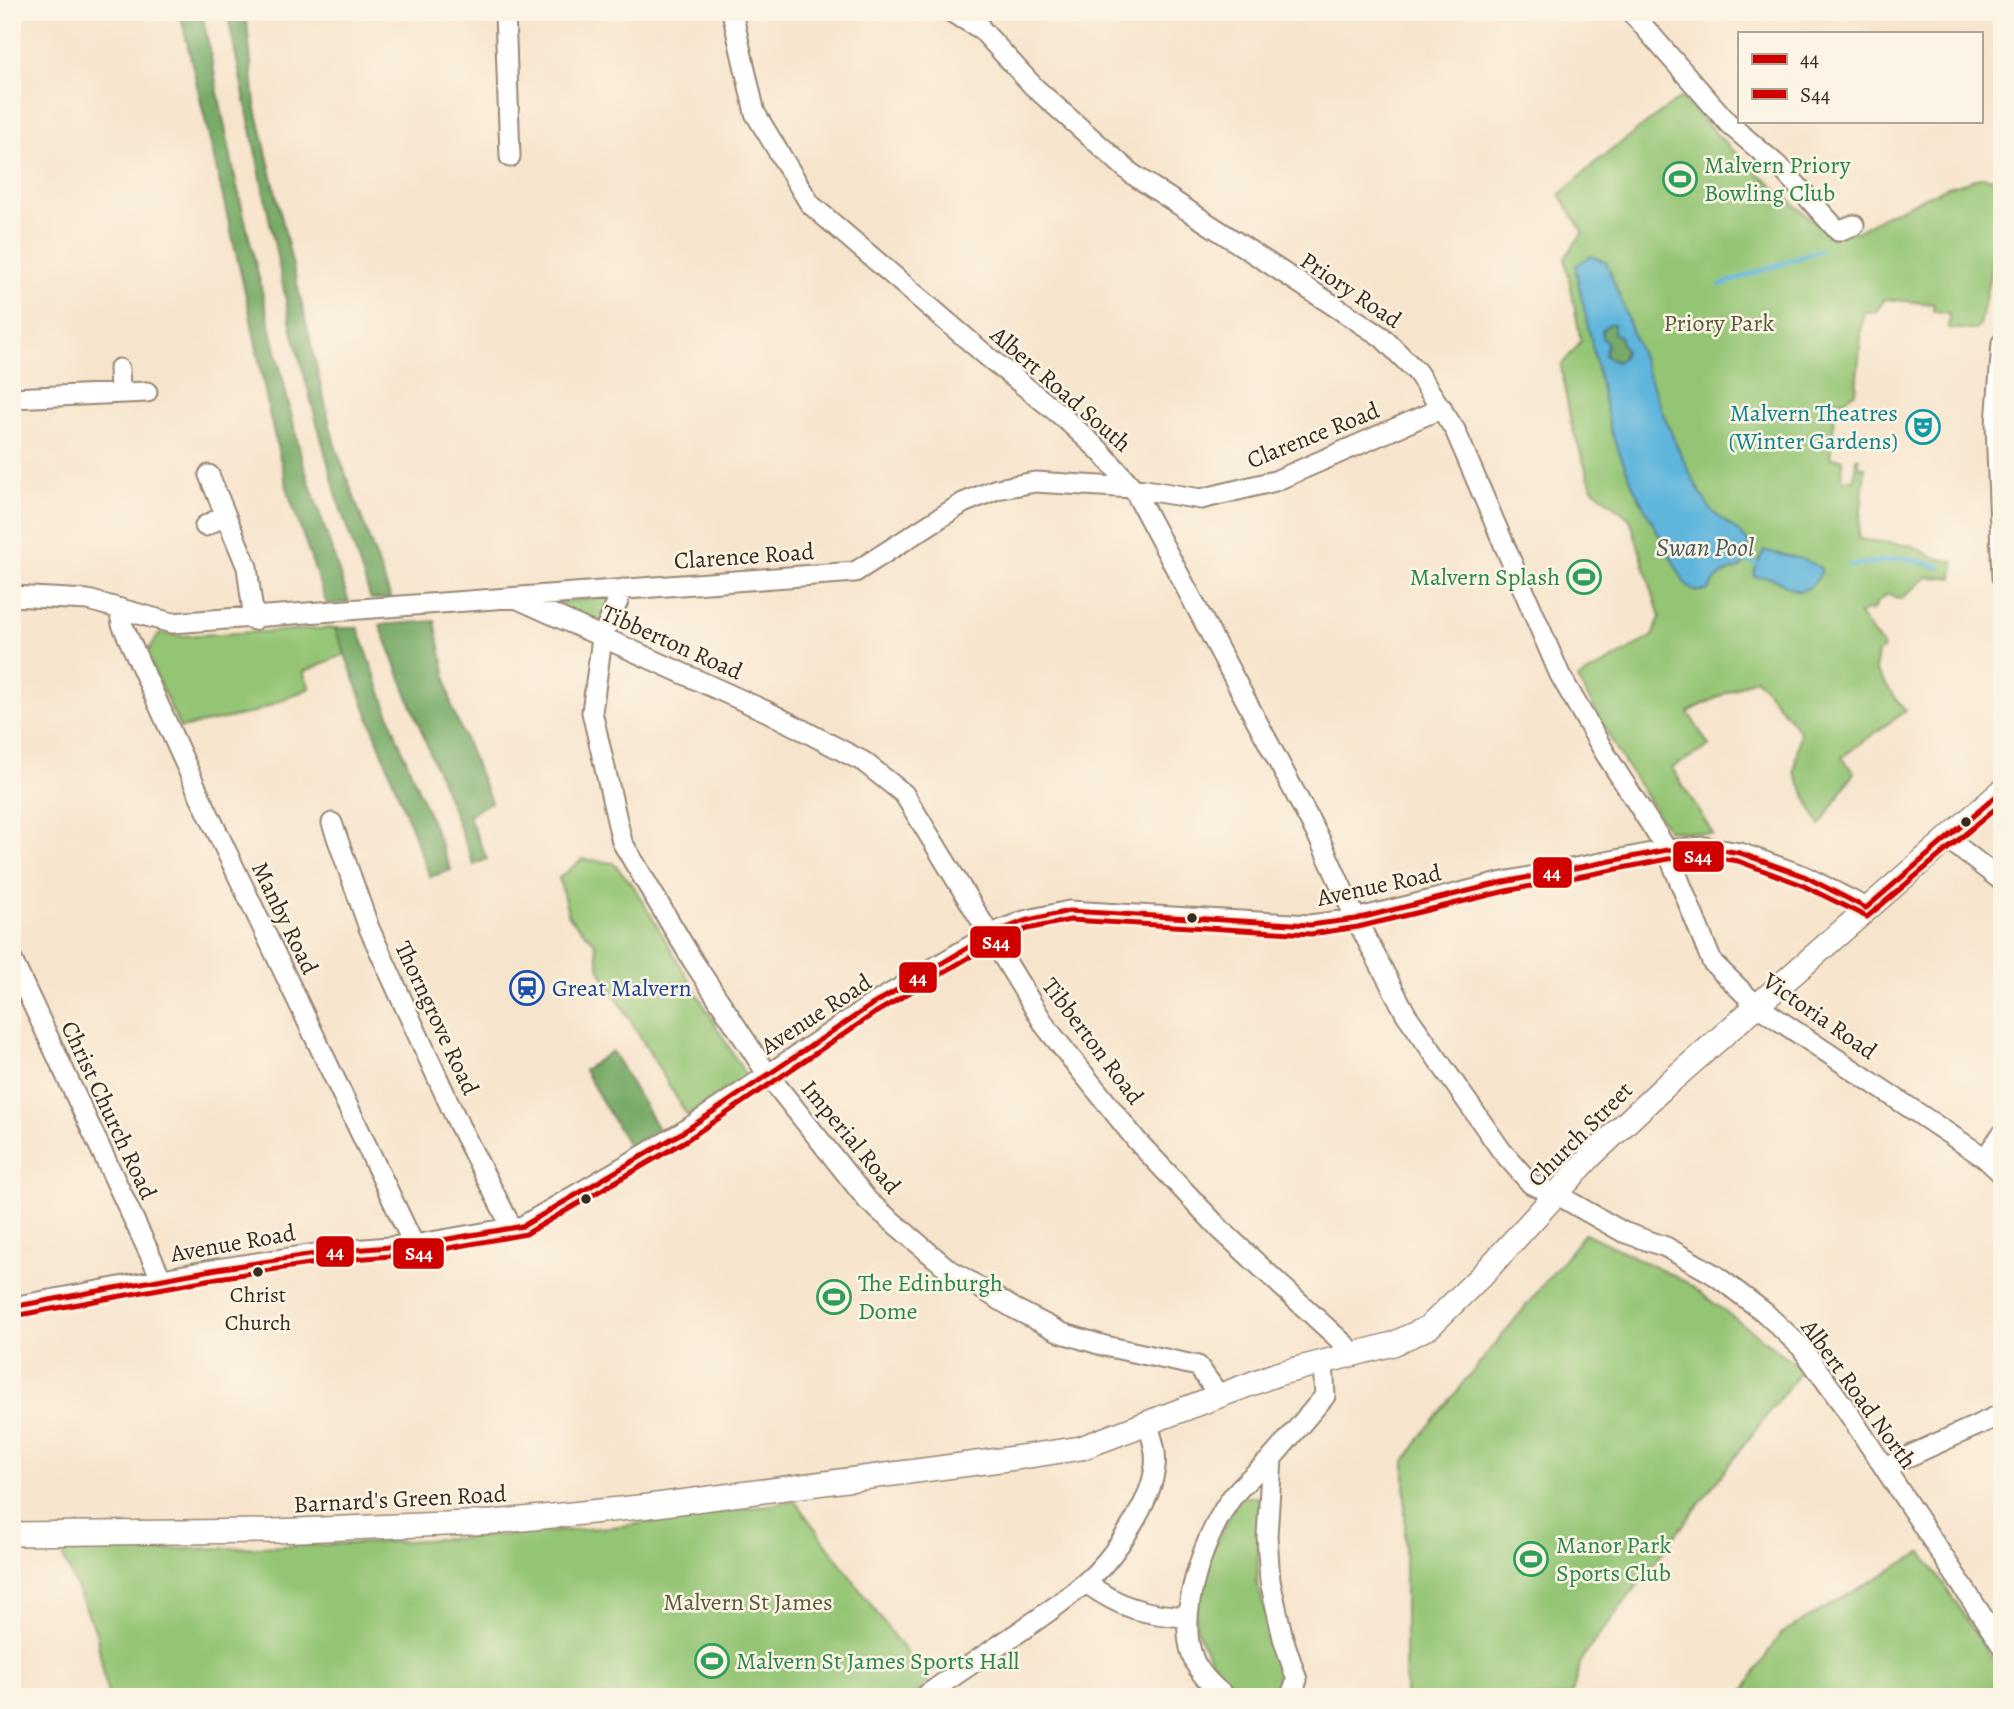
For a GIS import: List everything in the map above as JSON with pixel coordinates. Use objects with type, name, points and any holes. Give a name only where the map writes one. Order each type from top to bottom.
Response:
[{"type":"main road","name":"Church Street","points":[[1148,1425],[1218,1394],[1277,1374],[1393,1345],[1429,1327],[1485,1272],[1556,1194],[1663,1088],[2002,791]]},
{"type":"main road","name":"Barnard's Green Road","points":[[13,1536],[274,1531],[495,1522],[789,1488],[1081,1447],[1148,1425]]},
{"type":"street","points":[[505,12],[510,156]]},
{"type":"street","name":"Albert Road South","points":[[732,12],[755,113],[810,204],[988,357],[1063,417],[1099,450],[1133,488],[1320,839],[1356,919]]},
{"type":"street","name":"Priory Road","points":[[951,12],[977,21],[1034,88],[1132,174],[1382,337],[1417,372],[1442,408],[1465,451],[1499,537],[1560,675],[1605,753],[1667,850]]},
{"type":"street","points":[[1631,12],[1729,124],[1784,171],[1838,231],[1854,225]]},
{"type":"street","points":[[2002,343],[1996,425],[2002,577]]},
{"type":"street","points":[[119,369],[120,391]]},
{"type":"street","points":[[12,398],[120,391],[146,392]]},
{"type":"street","name":"Clarence Road","points":[[12,596],[64,596],[172,623],[254,620],[515,597],[855,572],[963,503],[997,489],[1035,482],[1133,488],[1201,499],[1275,481],[1442,408]]},
{"type":"street","points":[[209,475],[247,567],[254,620]]},
{"type":"street","points":[[205,526],[224,516]]},
{"type":"street","name":"Imperial Road","points":[[623,589],[602,638],[592,712],[622,842],[693,961],[768,1075],[868,1202],[947,1268],[1014,1309],[1062,1333],[1105,1346],[1198,1366],[1218,1394]]},
{"type":"street","name":"Tibberton Road","points":[[515,597],[768,712],[864,762],[904,794],[1046,1027],[1137,1141],[1221,1230],[1356,1356]]},
{"type":"street","name":"Manby Road","points":[[119,608],[122,624],[171,736],[414,1245]]},
{"type":"street","name":"Thorngrove Road","points":[[332,823],[369,928],[459,1125],[512,1228]]},
{"type":"street","points":[[1948,839],[2002,881]]},
{"type":"street","name":"Avenue Road","points":[[12,1307],[328,1252],[414,1245],[523,1226],[656,1149],[870,1006],[991,934],[1024,921],[1069,911],[1310,925],[1356,919],[1504,882],[1667,850],[1705,847],[1740,853],[1804,876],[1866,908]]},
{"type":"street","name":"Victoria Road","points":[[1667,850],[1713,962],[1756,1005],[1985,1157],[2002,1174]]},
{"type":"street","name":"Albert Road North","points":[[1356,919],[1406,1014],[1501,1150],[1531,1184],[1556,1194],[1623,1231],[1666,1247],[1715,1275],[1764,1312],[1801,1347],[1885,1468],[2002,1646]]},
{"type":"street","name":"Christ Church Road","points":[[12,960],[162,1280]]},
{"type":"street","points":[[1985,1157],[2002,1134]]},
{"type":"street","points":[[1226,1697],[1208,1682],[1192,1655],[1188,1617],[1194,1582],[1210,1536],[1233,1496],[1272,1458],[1325,1396],[1323,1364]]},
{"type":"street","points":[[1885,1468],[2002,1414]]},
{"type":"street","points":[[924,1697],[1086,1583],[1133,1523],[1145,1496],[1155,1468],[1154,1444],[1148,1425]]},
{"type":"street","points":[[1272,1458],[1267,1536],[1270,1581],[1283,1639],[1297,1680],[1290,1697]]},
{"type":"street","points":[[1086,1583],[1126,1608],[1152,1615],[1188,1617]]},
{"type":"green space","points":[[180,12],[202,12],[236,182],[302,460],[349,602],[327,605],[289,495]]},
{"type":"green space","points":[[227,12],[246,12],[255,104],[334,442],[391,599],[371,599],[339,504],[292,330]]},
{"type":"green space","name":"Priory Park","points":[[1681,97],[1728,146],[1820,227],[1856,232],[1888,214],[1948,187],[1983,177],[2002,180],[2002,212],[1980,325],[1973,330],[1948,328],[1949,313],[1933,311],[1934,304],[1885,299],[1876,312],[1863,312],[1856,392],[1845,400],[1836,400],[1830,458],[1843,459],[1842,479],[1854,480],[1856,458],[1859,458],[1859,466],[1865,467],[1858,539],[1913,546],[1933,557],[1954,562],[1953,578],[1927,577],[1901,599],[1888,594],[1875,604],[1876,607],[1870,612],[1868,609],[1859,615],[1884,648],[1878,653],[1875,670],[1905,711],[1842,757],[1854,772],[1820,826],[1794,772],[1800,731],[1756,678],[1688,712],[1709,746],[1672,768],[1713,834],[1668,830],[1619,754],[1578,679],[1653,636],[1660,617],[1630,519],[1592,488],[1571,423],[1561,366],[1581,341],[1565,258],[1583,232],[1560,195],[1596,162]]},
{"type":"green space","points":[[1609,324],[1614,324],[1625,351],[1622,359],[1616,362],[1605,356],[1607,343],[1602,338],[1602,330]]},
{"type":"green space","points":[[612,596],[599,627],[552,603]]},
{"type":"green space","points":[[435,621],[452,708],[491,802],[468,815],[487,859],[474,865],[380,625]]},
{"type":"green space","points":[[335,628],[345,654],[303,672],[310,688],[252,713],[180,728],[146,654],[160,633],[181,636]]},
{"type":"green space","points":[[335,628],[358,628],[398,740],[451,870],[430,877]]},
{"type":"green space","points":[[583,859],[613,863],[633,885],[746,1076],[687,1115],[600,970],[595,943],[569,917],[559,878]]},
{"type":"green space","points":[[612,1051],[658,1129],[629,1147],[584,1070]]},
{"type":"green space","name":"Manor Park Sports Club","points":[[1585,1233],[1686,1282],[1802,1369],[1582,1658],[1571,1697],[1405,1697],[1405,1461],[1427,1428]]},
{"type":"green space","points":[[1239,1497],[1261,1497],[1257,1582],[1285,1676],[1274,1696],[1232,1692],[1208,1655],[1196,1624],[1197,1599],[1205,1568]]},
{"type":"green space","name":"Malvern St James","points":[[795,1501],[928,1683],[912,1697],[108,1697],[96,1632],[60,1550],[267,1547],[542,1533],[634,1525]]},
{"type":"green space","points":[[1922,1552],[2002,1673],[1988,1697],[1740,1697],[1780,1634]]},
{"type":"water","name":"Swan Pool","points":[[1591,256],[1606,262],[1664,416],[1691,475],[1711,510],[1749,543],[1743,566],[1724,574],[1707,591],[1694,591],[1684,582],[1634,488],[1611,432],[1576,265]],"holes":[[[1609,324],[1614,324],[1614,334],[1619,335],[1625,351],[1622,359],[1616,362],[1605,356],[1607,343],[1602,338],[1602,330]]]},
{"type":"water","points":[[1764,550],[1809,562],[1821,569],[1821,573],[1807,589],[1800,591],[1775,579],[1755,577],[1754,572]]},
{"type":"waterway","points":[[1721,285],[1820,250]]},
{"type":"waterway","points":[[1850,566],[1905,558],[1940,567]]},
{"type":"waterway","points":[[1745,560],[1757,564]]},
{"type":"transit line","name":"44","points":[[1866,908],[2002,791]]},
{"type":"transit line","name":"S44","points":[[14,1316],[218,1278],[329,1261],[416,1254],[526,1234],[687,1140],[875,1013],[995,942],[1027,929],[1070,920],[1311,934],[1358,927],[1506,891],[1668,859],[1705,856],[1738,861],[1800,884],[1867,917],[2002,803]]},
{"type":"transit line","name":"44","points":[[12,1307],[217,1269],[328,1252],[414,1245],[523,1226],[683,1132],[870,1006],[991,934],[1024,921],[1069,911],[1310,925],[1356,919],[1504,882],[1667,850],[1705,847],[1740,853],[1804,876],[1866,908]]},
{"type":"place","name":"Malvern Priory Bowling Club","points":[[1680,179]]},
{"type":"place","name":"Malvern Theatres (Winter Gardens)","points":[[1923,427]]},
{"type":"place","name":"Malvern Splash","points":[[1584,577]]},
{"type":"place","name":"Great Malvern","points":[[527,988]]},
{"type":"place","name":"Christ Church","points":[[258,1272]]},
{"type":"place","name":"The Edinburgh Dome","points":[[834,1297]]},
{"type":"place","name":"Manor Park Sports Club","points":[[1531,1559]]},
{"type":"place","name":"Malvern St James Sports Hall","points":[[712,1661]]}]
